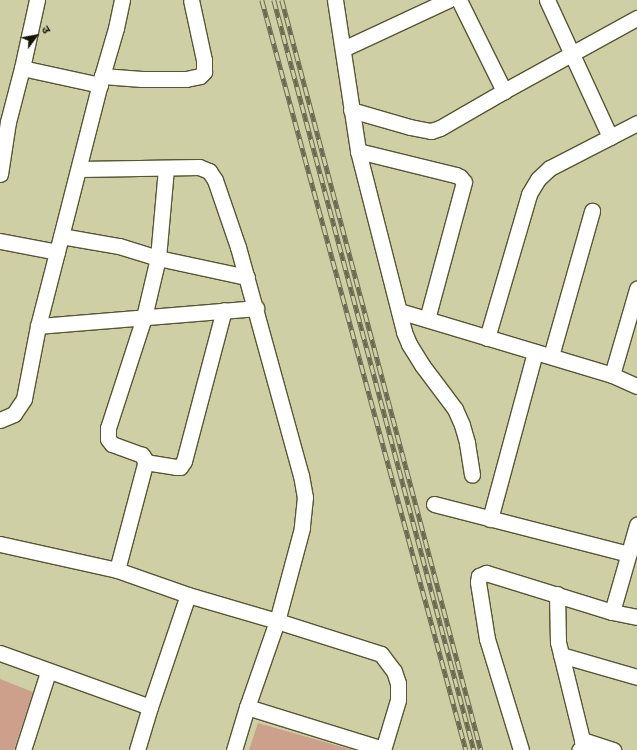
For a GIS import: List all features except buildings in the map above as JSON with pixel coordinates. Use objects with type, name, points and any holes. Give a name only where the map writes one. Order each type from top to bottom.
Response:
[{"type":"street","points":[[0,174],[4,121],[22,68],[37,0]]},
{"type":"street","points":[[0,420],[14,414],[24,399],[38,326],[122,0]]},
{"type":"street","points":[[22,68],[101,81],[186,79],[200,76],[204,72],[204,60],[191,0]]},
{"type":"street","points":[[334,0],[358,151],[399,311],[409,344],[455,409],[462,425],[467,443],[472,475]]},
{"type":"street","points":[[343,49],[421,6],[448,0]]},
{"type":"street","points":[[459,0],[504,91]]},
{"type":"street","points":[[547,0],[610,137]]},
{"type":"street","points":[[351,110],[410,127],[430,131],[440,128],[572,52],[637,18]]},
{"type":"street","points":[[487,338],[532,187],[550,168],[637,124]]},
{"type":"street","points":[[358,151],[456,175],[464,182],[427,319]]},
{"type":"street","points":[[79,169],[166,169],[199,167],[209,171],[215,180],[247,277],[301,475],[304,497],[302,528],[277,621],[247,706],[234,750]]},
{"type":"street","points":[[117,570],[144,472],[145,462],[142,455],[112,444],[108,434],[116,398],[144,316],[158,258],[166,169]]},
{"type":"street","points":[[551,356],[592,211]]},
{"type":"street","points":[[61,236],[119,246],[158,258],[247,277]]},
{"type":"street","points":[[0,241],[57,252]]},
{"type":"street","points":[[612,375],[637,289]]},
{"type":"street","points":[[38,326],[144,316],[256,308]]},
{"type":"street","points":[[145,462],[176,467],[182,465],[224,310]]},
{"type":"street","points":[[399,311],[612,375],[637,386]]},
{"type":"street","points":[[490,519],[535,352]]},
{"type":"street","points":[[434,504],[629,554]]},
{"type":"street","points":[[612,612],[637,525]]},
{"type":"street","points":[[0,544],[117,570],[188,595],[382,654],[389,662],[398,684],[398,700],[383,750],[247,706]]},
{"type":"street","points":[[521,750],[487,639],[478,582],[479,576],[486,573],[612,612],[637,618]]},
{"type":"street","points":[[557,594],[558,642],[580,745],[613,750]]},
{"type":"street","points":[[137,750],[188,595]]},
{"type":"street","points":[[0,653],[48,672],[150,707]]},
{"type":"street","points":[[561,655],[637,677]]},
{"type":"street","points":[[23,750],[48,672]]},
{"type":"shaded area","points":[[0,679],[33,692],[14,750],[0,750]]},
{"type":"shaded area","points":[[258,723],[353,750],[249,750]]},
{"type":"railway","points":[[262,0],[466,750]]},
{"type":"railway","points":[[274,0],[474,750]]},
{"type":"railway","points":[[282,0],[481,750]]}]
